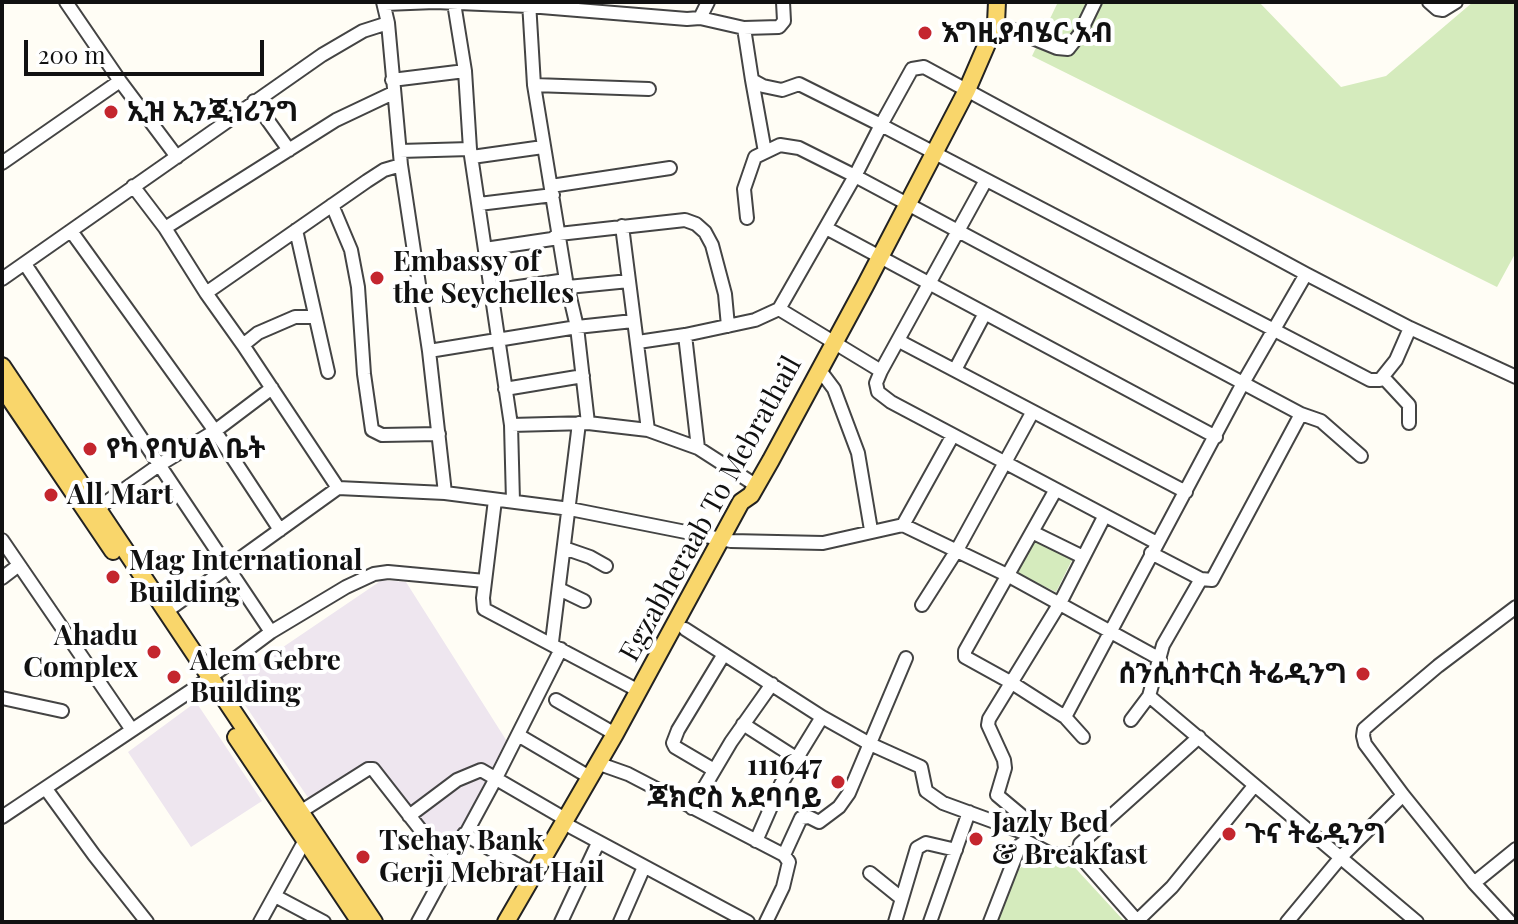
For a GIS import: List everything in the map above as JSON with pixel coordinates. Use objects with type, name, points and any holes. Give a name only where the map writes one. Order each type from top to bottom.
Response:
[{"type":"main road","points":[[996,23],[997,2]]},
{"type":"main road","name":"Egzabheraab To Mebrathail","points":[[599,770],[639,691],[749,506],[754,490],[967,90],[996,23]]},
{"type":"main road","points":[[2,366],[22,406],[206,680],[374,922]]},
{"type":"main road","points":[[2,387],[22,406],[98,508],[167,611],[304,842],[360,922]]},
{"type":"main road","points":[[518,922],[599,770],[685,629],[726,541]]},
{"type":"main road","points":[[506,922],[569,823]]},
{"type":"street","points":[[66,2],[177,157]]},
{"type":"street","points":[[700,18],[708,2]]},
{"type":"street","points":[[445,493],[429,351],[400,158],[384,3],[581,6],[700,18],[744,28],[779,27],[784,21],[783,2]]},
{"type":"street","points":[[996,23],[1063,50],[1068,49],[1079,35],[1095,2]]},
{"type":"street","points":[[1429,2],[1443,10],[1456,2]]},
{"type":"street","points":[[454,3],[465,71],[471,153],[511,425],[513,501]]},
{"type":"street","points":[[418,922],[518,735],[556,646],[564,548],[584,423],[583,376],[577,327],[534,85],[529,4]]},
{"type":"street","points":[[2,279],[254,101],[344,42],[363,31],[388,23]]},
{"type":"street","points":[[744,28],[765,152]]},
{"type":"street","points":[[638,342],[755,320],[779,309],[912,69],[917,66],[1410,328],[1516,377]]},
{"type":"street","points":[[165,228],[393,87],[465,71]]},
{"type":"street","points":[[752,80],[782,90],[799,84],[1370,380],[1383,377],[1396,360],[1410,328]]},
{"type":"street","points":[[2,163],[120,81]]},
{"type":"street","points":[[534,85],[649,89]]},
{"type":"street","points":[[254,101],[289,150]]},
{"type":"street","points":[[747,218],[744,189],[755,157],[780,145],[799,148],[1301,414],[1321,421],[1361,456]]},
{"type":"street","points":[[206,293],[400,158],[543,147]]},
{"type":"street","points":[[479,204],[670,168]]},
{"type":"street","points":[[986,180],[881,371],[876,388],[883,398],[1104,517],[1201,579],[1209,581],[1215,576],[1301,414]]},
{"type":"street","points":[[133,186],[165,228],[338,488]]},
{"type":"street","points":[[332,205],[351,250],[356,278],[368,415],[372,430],[382,435],[439,434]]},
{"type":"street","points":[[485,249],[552,239],[559,234],[685,220],[705,232],[721,274],[728,326]]},
{"type":"street","points":[[622,226],[648,430]]},
{"type":"street","points":[[826,228],[1216,437]]},
{"type":"street","points":[[296,230],[328,372]]},
{"type":"street","points":[[71,231],[215,431],[280,530]]},
{"type":"street","points":[[25,264],[271,632]]},
{"type":"street","points":[[1065,717],[1243,383],[1306,274]]},
{"type":"street","points":[[491,291],[567,283],[629,281]]},
{"type":"street","points":[[779,309],[881,371]]},
{"type":"street","points":[[955,370],[984,315]]},
{"type":"street","points":[[243,345],[258,333],[295,317],[315,317]]},
{"type":"street","points":[[429,351],[633,321]]},
{"type":"street","points":[[685,335],[698,448]]},
{"type":"street","points":[[899,341],[1186,492]]},
{"type":"street","points":[[819,369],[834,389],[854,442],[878,530]]},
{"type":"street","points":[[505,389],[583,376]]},
{"type":"street","points":[[1383,377],[1409,405],[1409,423]]},
{"type":"street","points":[[98,508],[215,431],[272,388]]},
{"type":"street","points":[[922,605],[957,550],[1032,413]]},
{"type":"street","points":[[511,425],[584,423],[648,430],[698,448],[754,490]]},
{"type":"street","points":[[903,525],[953,435]]},
{"type":"street","points":[[167,611],[338,488],[445,493],[570,509],[726,541],[823,543],[903,525],[1009,576],[1160,659]]},
{"type":"street","points":[[1055,491],[965,651],[965,657],[1065,717],[1083,737]]},
{"type":"street","points":[[495,500],[484,609],[639,691]]},
{"type":"street","points":[[990,922],[1030,827],[1028,821],[997,795],[1005,768],[988,725],[989,719],[1060,603],[1104,517]]},
{"type":"street","points":[[1032,532],[1083,557]]},
{"type":"street","points":[[2,540],[132,730]]},
{"type":"street","points":[[564,548],[606,566]]},
{"type":"street","points":[[2,578],[19,565]]},
{"type":"street","points":[[2,817],[206,680],[271,632],[335,593],[374,574],[485,581]]},
{"type":"street","points":[[1131,720],[1149,696],[1163,645],[1201,579]]},
{"type":"street","points":[[559,589],[584,601]]},
{"type":"street","points":[[1510,922],[1474,883],[1403,795],[1365,744],[1364,729],[1438,666],[1516,607]]},
{"type":"street","points":[[685,629],[822,717],[870,744],[921,767],[926,791],[933,797],[1026,837],[1051,854],[1078,854],[1138,922],[1172,887],[1254,786]]},
{"type":"street","points":[[714,770],[673,743],[724,654]]},
{"type":"street","points":[[784,855],[801,818],[809,817],[819,822],[844,800],[906,658]]},
{"type":"street","points":[[692,808],[743,724],[772,684]]},
{"type":"street","points":[[1149,696],[1417,922]]},
{"type":"street","points":[[2,698],[62,711]]},
{"type":"street","points":[[556,700],[615,734]]},
{"type":"street","points":[[756,841],[796,758],[822,717]]},
{"type":"street","points":[[743,724],[796,758]]},
{"type":"street","points":[[518,735],[599,770],[628,774],[784,855],[789,862],[783,887],[766,922]]},
{"type":"street","points":[[1078,854],[1080,844],[1199,737]]},
{"type":"street","points":[[300,812],[368,769],[375,771],[448,865]]},
{"type":"street","points":[[409,816],[472,772],[481,770],[598,843],[748,922]]},
{"type":"street","points":[[46,789],[147,922]]},
{"type":"street","points":[[1287,922],[1341,857],[1403,795]]},
{"type":"street","points":[[930,922],[969,812]]},
{"type":"street","points":[[464,834],[534,874]]},
{"type":"street","points":[[260,922],[304,842]]},
{"type":"street","points":[[561,922],[598,843]]},
{"type":"street","points":[[895,922],[913,855],[921,844],[956,850]]},
{"type":"street","points":[[1474,883],[1516,849]]},
{"type":"street","points":[[626,920],[644,867]]},
{"type":"street","points":[[870,873],[901,898]]},
{"type":"street","points":[[275,896],[324,922]]},
{"type":"shaded area","points":[[382,580],[406,582],[508,743],[438,870],[366,765],[311,802],[230,683]]},
{"type":"shaded area","points":[[196,702],[262,801],[191,847],[128,752]]},
{"type":"green space","points":[[1058,2],[1259,2],[1341,87],[1386,76],[1473,2],[1516,2],[1516,252],[1497,287],[1032,56]]},
{"type":"green space","points":[[1036,534],[1075,554],[1056,592],[1017,573]]},
{"type":"green space","points":[[1067,859],[1125,922],[998,922],[1014,874],[1028,861]]},
{"type":"place","name":"እግዚያብሄር አብ","points":[[925,33]]},
{"type":"place","name":"ኢዝ ኢንጂነሪንግ","points":[[111,112]]},
{"type":"place","name":"Embassy of the Seychelles","points":[[377,278]]},
{"type":"place","name":"የካ የባህል ቤት","points":[[90,449]]},
{"type":"place","name":"All Mart","points":[[51,495]]},
{"type":"place","name":"Mag International Building","points":[[113,577]]},
{"type":"place","name":"Ahadu Complex","points":[[154,652]]},
{"type":"place","name":"ሰንሲስተርስ ትሬዲንግ","points":[[1363,674]]},
{"type":"place","name":"Alem Gebre Building","points":[[174,677]]},
{"type":"place","name":"111647 ጃክሮስ አደባባይ","points":[[838,782]]},
{"type":"place","name":"ጉና ትሬዲንግ","points":[[1229,834]]},
{"type":"place","name":"Jazly Bed & Breakfast","points":[[976,839]]},
{"type":"place","name":"Tsehay Bank Gerji Mebrat Hail","points":[[363,857]]}]
